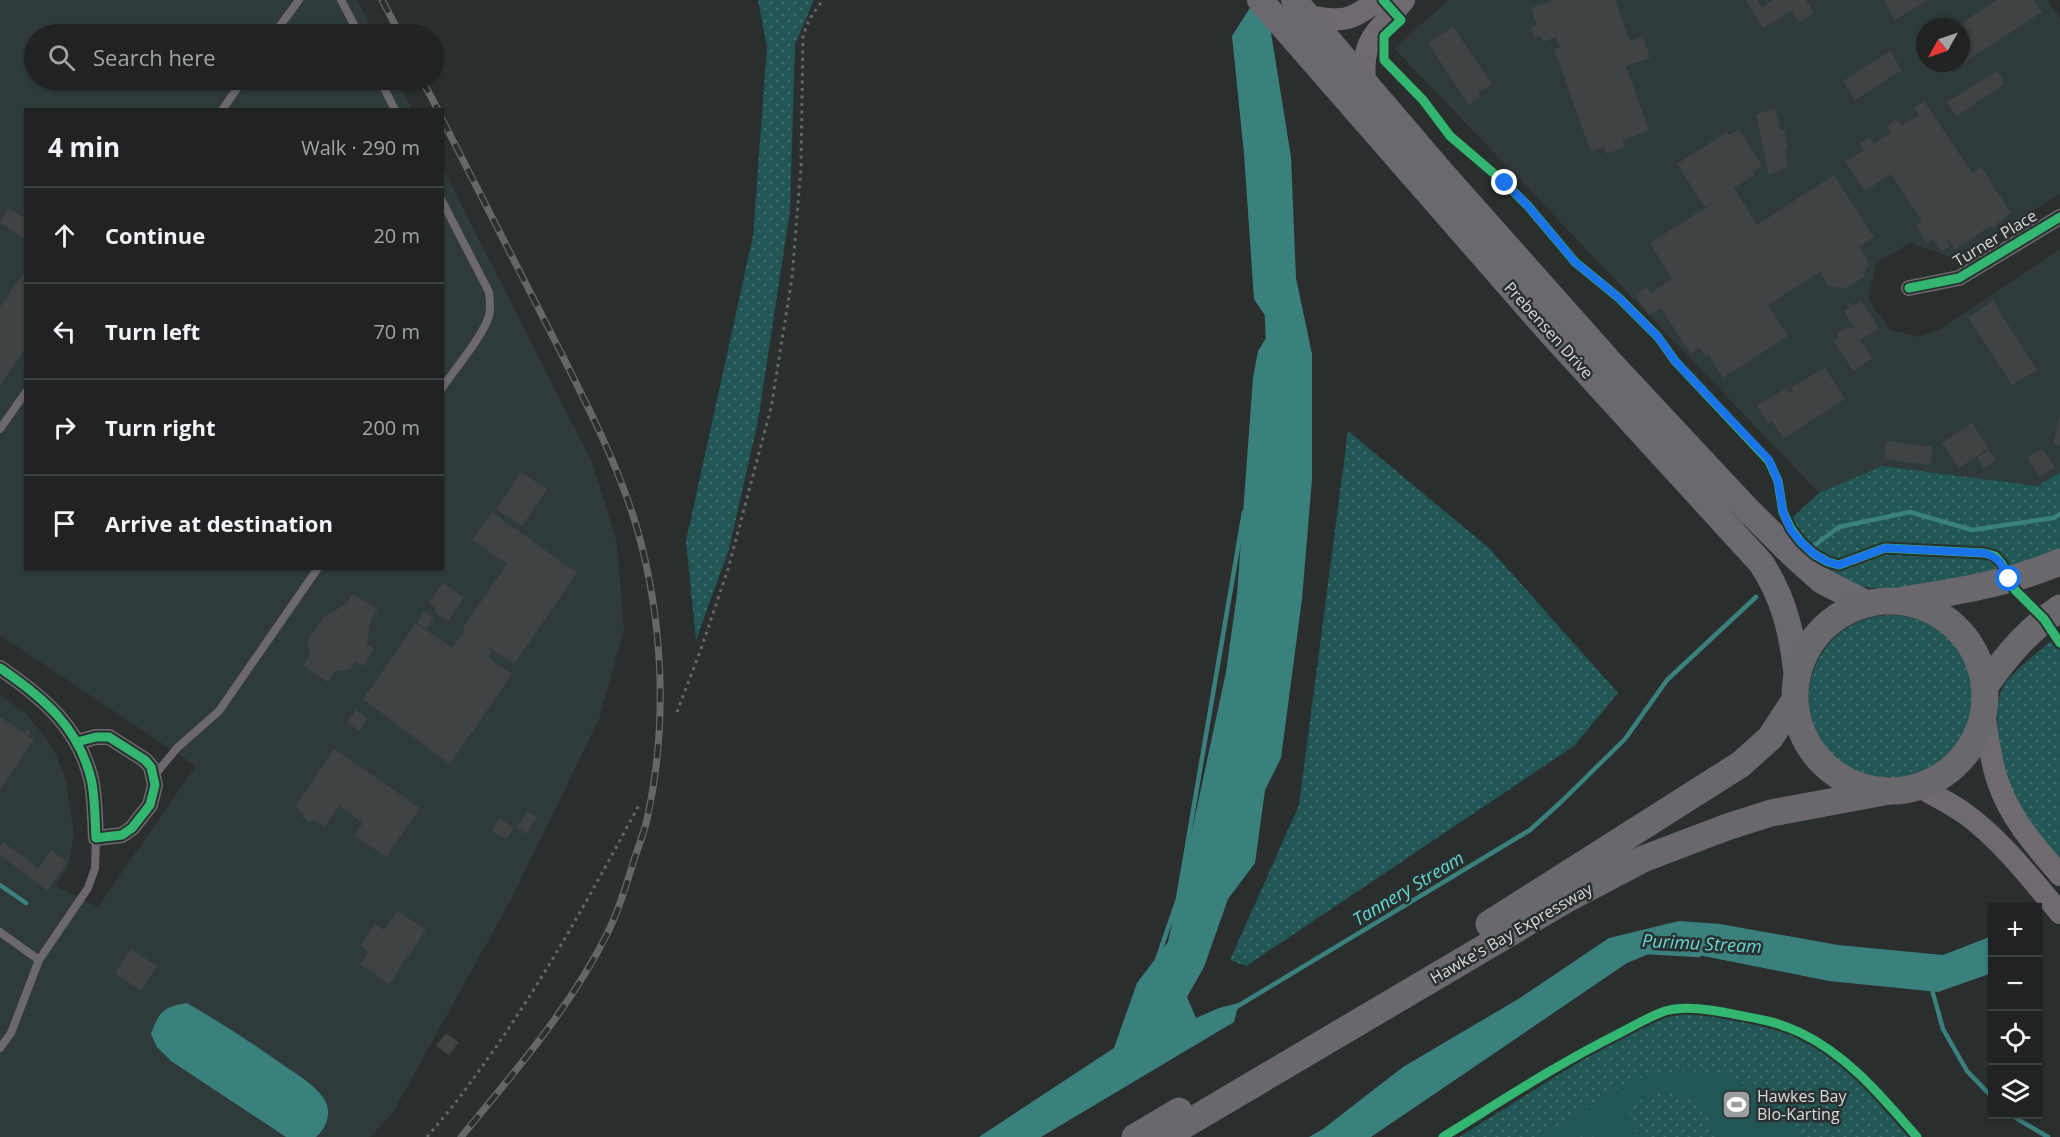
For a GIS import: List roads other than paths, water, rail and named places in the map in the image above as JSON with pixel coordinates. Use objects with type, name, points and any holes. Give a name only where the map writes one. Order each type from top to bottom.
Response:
[{"type":"highway","points":[[1895,601],[1920,606],[1955,627],[1978,661],[1985,686],[1984,713],[1971,743],[1954,766],[1943,775],[1919,786],[1884,792],[1849,782],[1822,764],[1801,730],[1796,690],[1800,664],[1825,627],[1841,615],[1868,604],[1971,589],[2030,573],[2060,562]]},
{"type":"highway","points":[[1985,686],[2015,646],[2044,619],[2060,608]]},
{"type":"highway","name":"Hawke's Bay Expressway","points":[[1135,1137],[1368,1000],[1741,764],[1770,738],[1796,690]]},
{"type":"highway","name":"Hawke's Bay Expressway","points":[[1164,1137],[1557,904],[1643,859],[1727,826],[1771,813],[1884,792]]},
{"type":"main road","name":"Prebensen Drive","points":[[1260,0],[1549,331],[1761,563],[1772,580],[1790,626],[1796,690]]},
{"type":"main road","points":[[1300,8],[1326,19],[1349,19],[1378,0]]},
{"type":"main road","points":[[1365,83],[1365,50],[1378,28],[1404,0]]},
{"type":"main road","name":"Prebensen Drive","points":[[1300,8],[1608,360],[1749,511],[1791,554],[1822,581],[1868,604]]},
{"type":"main road","points":[[1984,713],[1992,761],[2004,797],[2024,832],[2060,875]]},
{"type":"main road","points":[[1919,786],[1965,813],[1996,840],[2060,913]]},
{"type":"street","name":"Turner Place","points":[[1909,288],[1959,278],[2060,217]]},
{"type":"street","points":[[0,668],[45,701],[61,718],[77,742],[92,783],[96,838],[122,835],[132,828],[150,805],[155,785],[150,767],[145,760],[109,737],[96,737],[77,742]]},
{"type":"lane","points":[[281,24],[299,0]]},
{"type":"lane","points":[[341,0],[354,24]]},
{"type":"lane","points":[[223,108],[236,90]]},
{"type":"lane","points":[[385,90],[394,108]]},
{"type":"lane","points":[[444,205],[489,292],[490,306],[481,333],[444,385]]},
{"type":"lane","points":[[0,429],[24,395]]},
{"type":"lane","points":[[153,777],[177,748],[219,711],[317,570]]},
{"type":"lane","points":[[0,1048],[11,1033],[39,960],[88,888],[95,868],[96,838]]},
{"type":"lane","points":[[0,932],[39,960]]},
{"type":"water","points":[[1255,0],[1268,14],[1291,157],[1296,278],[1312,354],[1312,479],[1302,599],[1281,758],[1265,790],[1255,863],[1228,899],[1204,967],[1187,997],[1196,1018],[1219,1008],[1239,1003],[1234,1022],[1041,1137],[979,1137],[1114,1048],[1137,983],[1168,942],[1226,672],[1237,594],[1253,378],[1258,351],[1270,332],[1266,317],[1254,299],[1244,154],[1232,36]]},
{"type":"water","points":[[1679,921],[1720,924],[1838,945],[1943,955],[1988,938],[1988,974],[1938,992],[1829,981],[1663,948],[1627,963],[1371,1137],[1309,1137],[1323,1129],[1403,1067],[1520,998],[1609,938]]},
{"type":"water","points":[[187,1003],[250,1042],[300,1077],[322,1096],[327,1106],[328,1118],[324,1128],[316,1137],[286,1137],[171,1061],[157,1047],[151,1034],[160,1015],[173,1006]]},
{"type":"waterway","points":[[1267,316],[1268,341]]},
{"type":"waterway","points":[[1157,960],[1178,899],[1244,512]]},
{"type":"waterway","name":"Tannery Stream","points":[[1815,545],[1839,527],[1910,512],[1972,530],[2053,518],[2060,514]]},
{"type":"waterway","name":"Tannery Stream","points":[[1233,1009],[1530,830],[1625,739],[1667,680],[1756,597]]},
{"type":"waterway","points":[[0,885],[26,903]]},
{"type":"waterway","name":"Purimu Stream","points":[[1647,952],[1699,955]]},
{"type":"waterway","points":[[1931,986],[1943,1029],[1967,1071],[1988,1093]]},
{"type":"waterway","points":[[2017,1119],[2048,1137]]},
{"type":"railway","points":[[382,0],[395,24]]},
{"type":"railway","points":[[427,90],[437,108]]},
{"type":"railway","points":[[444,123],[598,428],[619,476],[645,560],[657,632],[660,669],[658,743],[648,815],[616,915],[593,960],[559,1013],[521,1064],[461,1137]]},
{"type":"place","name":"Hawkes Bay Blo-Karting","points":[[1736,1105]]}]
